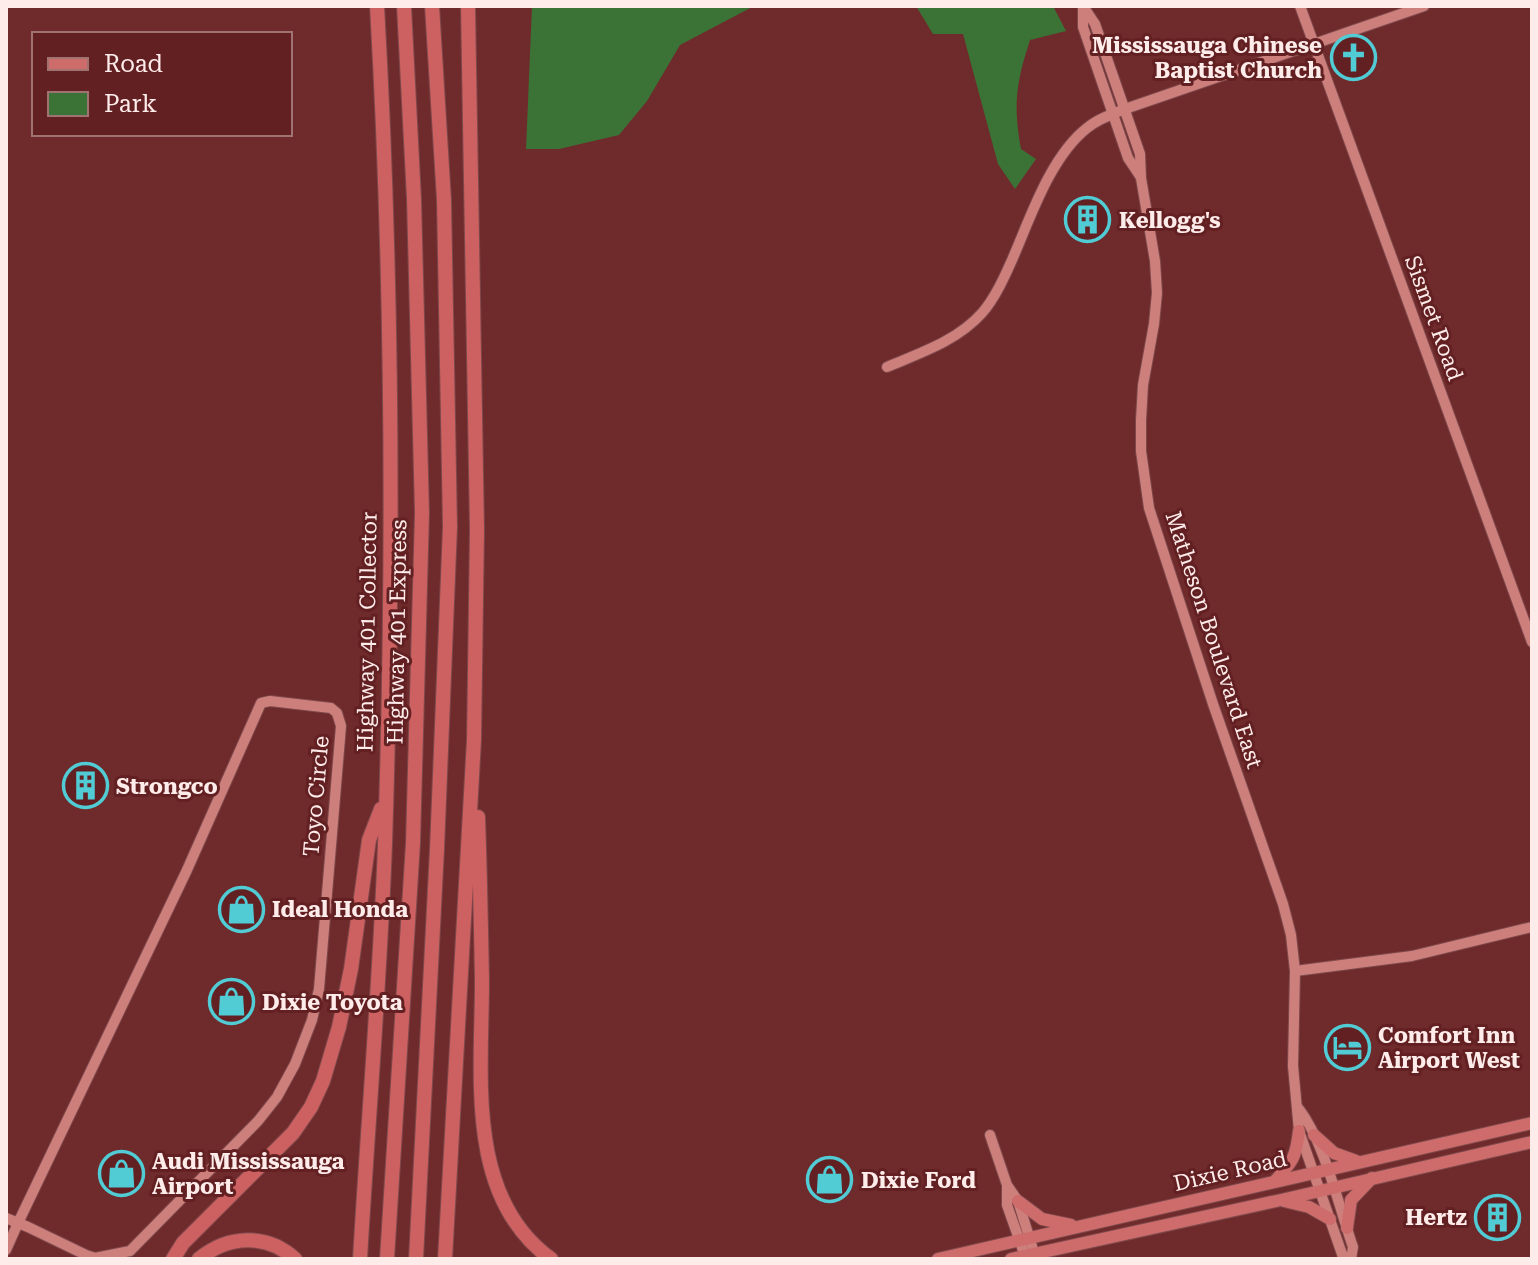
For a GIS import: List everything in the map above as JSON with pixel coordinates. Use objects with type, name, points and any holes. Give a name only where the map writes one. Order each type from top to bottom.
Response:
[{"type":"highway","name":"Highway 401 Collector","points":[[360,1259],[385,842],[391,599],[388,192],[377,6]]},
{"type":"highway","name":"Highway 401 Express","points":[[387,1259],[413,843],[422,513],[414,199],[404,6]]},
{"type":"highway","points":[[416,1259],[450,527],[444,200],[432,6]]},
{"type":"highway","points":[[445,1259],[474,740],[477,530],[468,6]]},
{"type":"highway","points":[[474,740],[481,898],[481,1102],[490,1167],[509,1215],[535,1247],[551,1259]]},
{"type":"highway","points":[[173,1259],[183,1243],[293,1133],[311,1107],[323,1081],[339,1027],[351,969],[369,840],[384,801]]},
{"type":"highway","points":[[199,1259],[225,1243],[256,1240],[280,1247],[295,1259]]},
{"type":"main road","name":"Dixie Road","points":[[938,1259],[1532,1123]]},
{"type":"main road","points":[[1275,1181],[1292,1164],[1299,1131]]},
{"type":"main road","points":[[1314,1135],[1334,1153],[1356,1161]]},
{"type":"main road","name":"Dixie Road","points":[[1011,1259],[1532,1142]]},
{"type":"main road","points":[[1347,1228],[1351,1200],[1372,1178]]},
{"type":"main road","points":[[1281,1200],[1309,1207],[1330,1219]]},
{"type":"main road","points":[[1018,1201],[1042,1219],[1082,1225]]},
{"type":"main road","points":[[1057,1259],[1074,1244]]},
{"type":"street","name":"Matheson Boulevard East","points":[[1083,6],[1095,24],[1140,154],[1150,225],[1157,293],[1141,420],[1141,451],[1149,508],[1291,935],[1295,971],[1293,1066],[1299,1131],[1320,1170]]},
{"type":"street","name":"Matheson Boulevard East","points":[[1083,6],[1083,27],[1128,158],[1141,178]]},
{"type":"street","name":"Sismet Road","points":[[1300,6],[1532,642]]},
{"type":"street","points":[[887,367],[941,344],[983,312],[1004,278],[1049,178],[1066,151],[1087,128],[1125,109],[1424,6]]},
{"type":"street","name":"Toyo Circle","points":[[6,1218],[18,1223],[95,1258],[130,1251],[258,1121],[277,1097],[304,1041],[319,989],[341,726],[337,713],[331,708],[270,701],[261,703],[187,870],[18,1223],[6,1250]]},
{"type":"street","points":[[1295,971],[1412,956],[1532,927]]},
{"type":"street","name":"Matheson Boulevard East","points":[[1299,1109],[1310,1123],[1326,1188],[1347,1228],[1353,1247],[1349,1259],[1342,1254],[1330,1219],[1326,1188]]},
{"type":"street","points":[[990,1135],[1007,1185],[1018,1201],[1030,1257]]},
{"type":"street","points":[[1007,1185],[1007,1205],[1025,1240]]},
{"type":"green space","points":[[532,6],[754,6],[680,45],[647,101],[619,135],[559,149],[526,149]]},
{"type":"green space","points":[[916,6],[1053,6],[1066,31],[1030,40],[1019,82],[1017,119],[1021,149],[1036,159],[1015,189],[998,164],[963,34],[933,34]]},
{"type":"place","name":"Mississauga Chinese Baptist Church","points":[[1353,58]]},
{"type":"place","name":"Kellogg's","points":[[1088,220]]},
{"type":"place","name":"Strongco","points":[[85,786]]},
{"type":"place","name":"Ideal Honda","points":[[241,909]]},
{"type":"place","name":"Dixie Toyota","points":[[231,1002]]},
{"type":"place","name":"Comfort Inn Airport West","points":[[1347,1048]]},
{"type":"place","name":"Audi Mississauga Airport","points":[[121,1174]]},
{"type":"place","name":"Dixie Ford","points":[[830,1180]]},
{"type":"place","name":"Hertz","points":[[1498,1217]]}]
